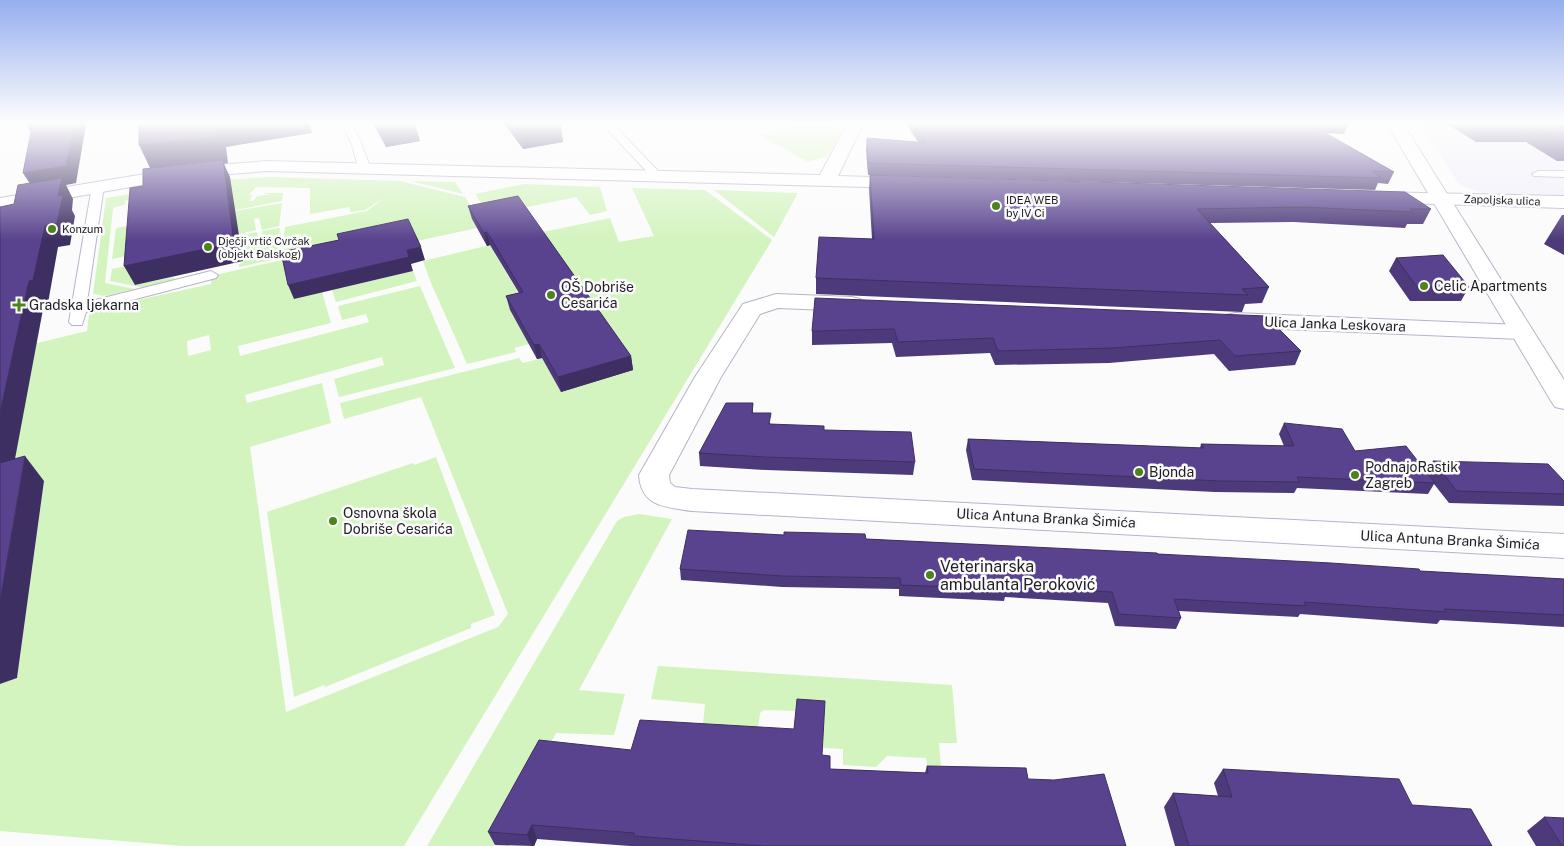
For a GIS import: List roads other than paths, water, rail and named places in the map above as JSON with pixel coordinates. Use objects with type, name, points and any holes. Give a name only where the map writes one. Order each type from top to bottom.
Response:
[{"type":"street","points":[[826,181],[836,161]]},
{"type":"street","points":[[1418,161],[1564,401]]},
{"type":"street","points":[[0,204],[181,173],[276,166],[924,184]]},
{"type":"street","name":"Zapoljska ulica","points":[[1364,198],[1564,202]]},
{"type":"street","name":"Ulica Antuna Branka Šimića","points":[[877,304],[776,301],[751,309],[708,377],[654,475],[655,487],[670,497],[1564,546]]},
{"type":"street","name":"Ulica Janka Leskovara","points":[[1213,319],[1521,332]]},
{"type":"lane","points":[[362,161],[364,168]]},
{"type":"lane","points":[[643,161],[657,176]]},
{"type":"lane","points":[[1538,174],[1564,174]]},
{"type":"lane","points":[[98,186],[78,315],[211,275]]},
{"type":"place","name":"IDEA WEB by IV Ci","points":[[996,206]]},
{"type":"place","name":"Konzum","points":[[52,229]]},
{"type":"place","name":"Dječji vrtić Cvrčak (objekt Đalskog)","points":[[208,247]]},
{"type":"place","name":"Celic Apartments","points":[[1424,286]]},
{"type":"place","name":"OŠ Dobriše Cesarića","points":[[551,295]]},
{"type":"place","name":"Gradska ljekarna","points":[[19,305]]},
{"type":"place","name":"Bjonda","points":[[1139,472]]},
{"type":"place","name":"PodnajoRastik Zagreb","points":[[1355,475]]},
{"type":"place","name":"Osnovna škola Dobriše Cesarića","points":[[333,521]]},
{"type":"place","name":"Veterinarska ambulanta Peroković","points":[[930,575]]}]
